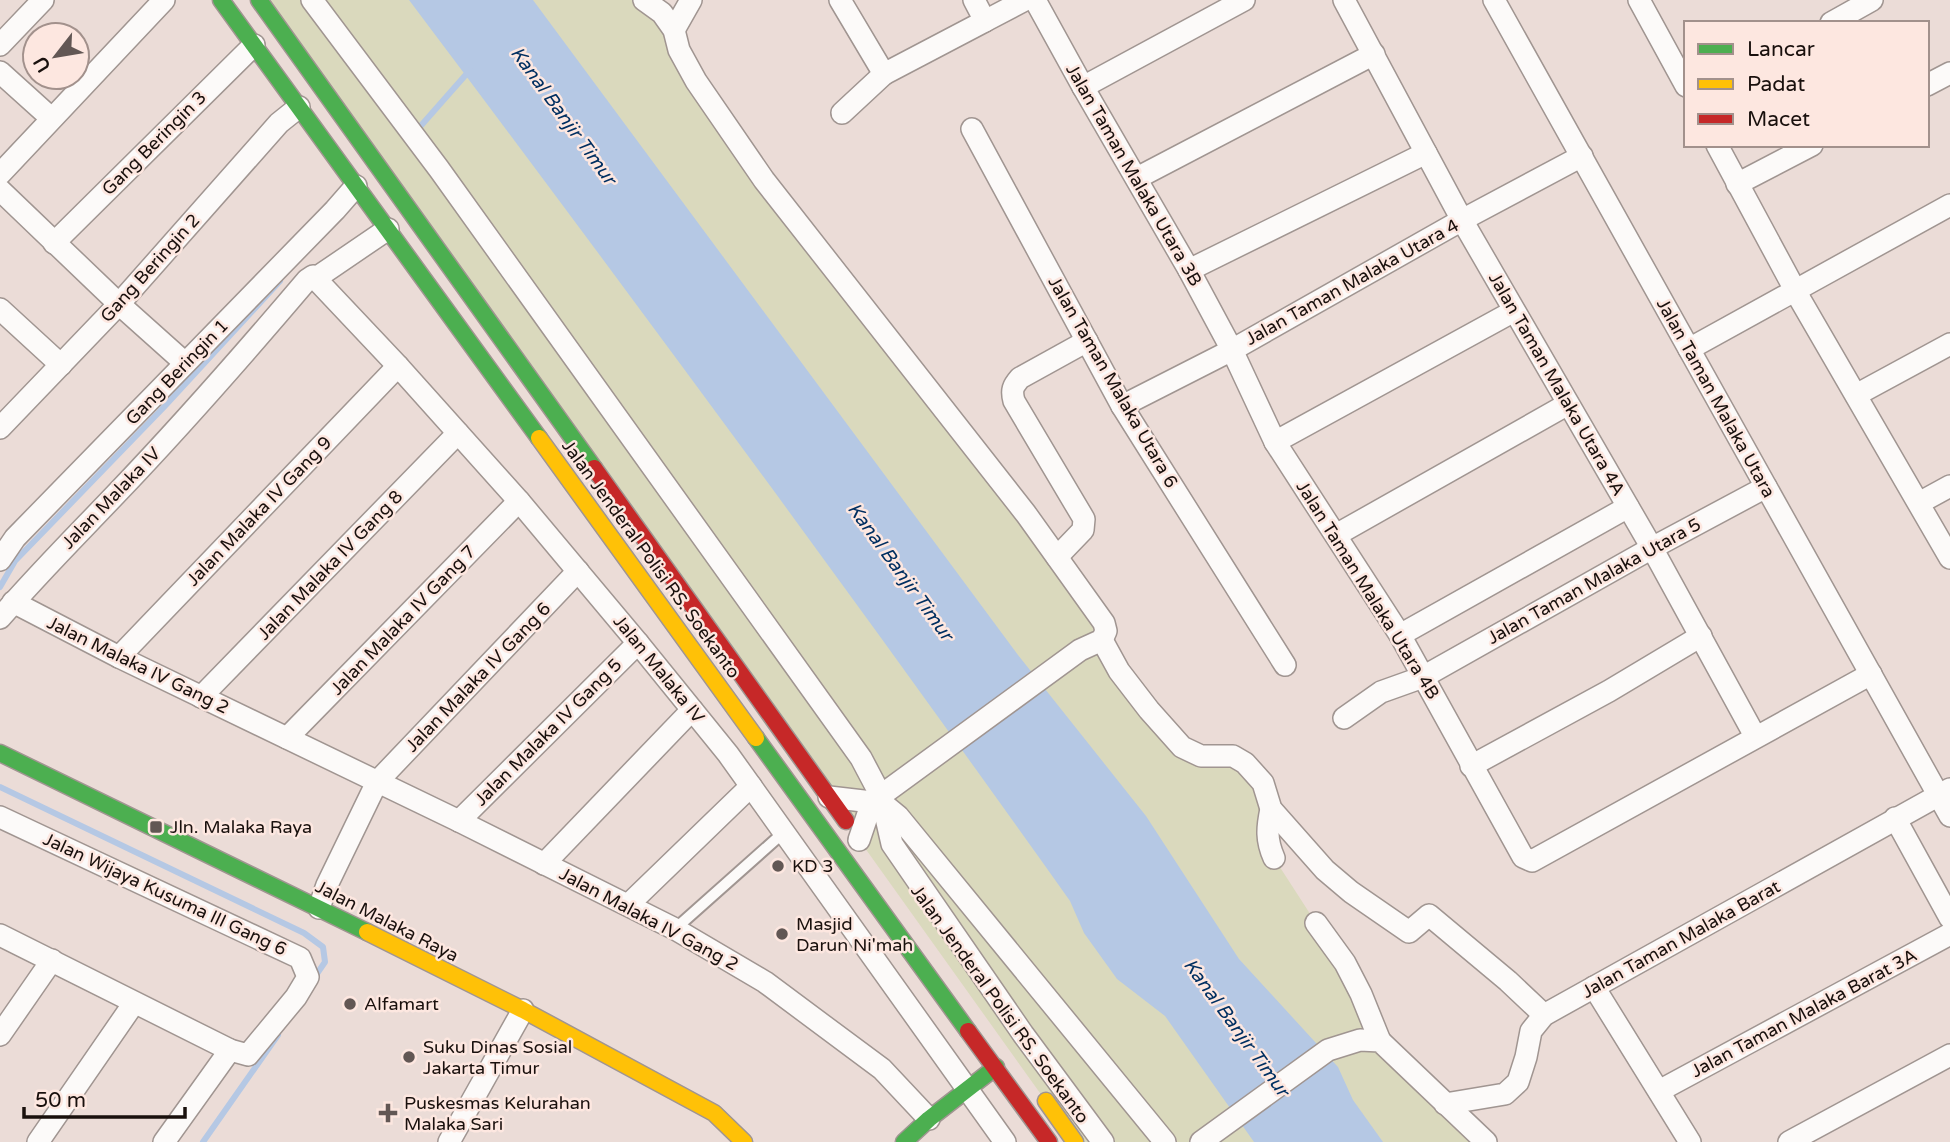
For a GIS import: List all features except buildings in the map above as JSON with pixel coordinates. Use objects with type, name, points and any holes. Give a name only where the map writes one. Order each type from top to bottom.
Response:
[{"type":"main road","name":"Jalan Jenderal Polisi RS. Soekanto","points":[[221,0],[1049,1142]]},
{"type":"main road","name":"Jalan Jenderal Polisi RS. Soekanto","points":[[259,0],[862,845]]},
{"type":"main road","name":"Jalan Malaka Raya","points":[[0,754],[523,1010],[714,1113],[744,1142]]},
{"type":"main road","points":[[904,1142],[996,1067]]},
{"type":"main road","name":"Jalan Jenderal Polisi RS. Soekanto","points":[[1040,1092],[1075,1142]]},
{"type":"street","points":[[0,45],[43,0]]},
{"type":"street","points":[[0,174],[164,0]]},
{"type":"street","points":[[312,0],[439,169],[861,758],[892,844],[1023,1034],[1103,1142]]},
{"type":"street","points":[[644,0],[662,13],[674,30],[679,50],[696,81],[764,180],[1026,514],[1104,623],[1106,631],[1102,640],[1080,650],[878,800],[862,845]]},
{"type":"street","points":[[674,30],[691,0]]},
{"type":"street","points":[[840,0],[884,75]]},
{"type":"street","points":[[974,0],[985,21]]},
{"type":"street","points":[[842,113],[884,75],[1025,0]]},
{"type":"street","name":"Jalan Taman Malaka Utara 3B","points":[[1035,0],[1232,350]]},
{"type":"street","points":[[1083,87],[1244,0]]},
{"type":"street","name":"Jalan Taman Malaka Utara 4A","points":[[1344,0],[1462,220],[1652,548],[1755,736]]},
{"type":"street","name":"Jalan Taman Malaka Utara","points":[[1494,0],[1871,674],[1944,792],[1950,816]]},
{"type":"street","points":[[1834,21],[1872,0]]},
{"type":"street","points":[[1643,1],[1684,82]]},
{"type":"street","name":"Gang Beringin 3","points":[[54,243],[254,45]]},
{"type":"street","points":[[1137,178],[1374,54]]},
{"type":"street","points":[[0,72],[51,118]]},
{"type":"street","points":[[1929,84],[1950,73]]},
{"type":"street","name":"Gang Beringin 2","points":[[0,428],[119,304],[279,123],[299,107]]},
{"type":"street","name":"Jalan Taman Malaka Utara 6","points":[[972,129],[1122,406],[1285,665]]},
{"type":"street","points":[[1718,147],[1795,290],[1950,558]]},
{"type":"street","points":[[1737,184],[1808,147]]},
{"type":"street","points":[[1189,270],[1426,152]]},
{"type":"street","name":"Jalan Taman Malaka Utara 4","points":[[1122,406],[1232,350],[1581,156]]},
{"type":"street","name":"Gang Beringin 1","points":[[11,570],[8,535],[161,393],[185,363],[356,186]]},
{"type":"street","points":[[0,190],[185,363]]},
{"type":"street","points":[[1689,349],[1950,205]]},
{"type":"street","name":"Jalan Malaka IV","points":[[316,278],[388,229]]},
{"type":"street","name":"Jalan Malaka IV","points":[[7,610],[11,570],[187,413],[310,276],[316,278],[519,501],[638,642],[751,786],[1005,1142]]},
{"type":"street","points":[[0,309],[61,365]]},
{"type":"street","points":[[1275,442],[1514,311]]},
{"type":"street","points":[[1058,557],[1083,530],[1084,519],[1014,401],[1012,393],[1020,378],[1087,341]]},
{"type":"street","points":[[1856,395],[1950,344]]},
{"type":"street","name":"Jalan Taman Malaka Utara 4B","points":[[1232,350],[1275,442],[1399,635],[1520,853],[1532,861],[1755,736]]},
{"type":"street","name":"Jalan Malaka IV Gang 9","points":[[119,657],[398,366]]},
{"type":"street","points":[[161,393],[187,413]]},
{"type":"street","points":[[1336,535],[1568,404]]},
{"type":"street","name":"Jalan Malaka IV Gang 8","points":[[201,697],[458,433]]},
{"type":"street","points":[[1919,503],[1950,486]]},
{"type":"street","name":"Jalan Taman Malaka Utara 5","points":[[1343,718],[1381,692],[1423,677],[1766,487]]},
{"type":"street","name":"Jalan Malaka IV Gang 7","points":[[287,738],[519,501]]},
{"type":"street","points":[[1399,635],[1628,508]]},
{"type":"street","name":"Jalan Malaka IV Gang 6","points":[[377,782],[578,571]]},
{"type":"street","name":"Jalan Malaka IV Gang 2","points":[[7,610],[119,657],[675,929],[765,982],[872,1061],[929,1119]]},
{"type":"street","points":[[1471,766],[1609,691],[1701,636]]},
{"type":"street","points":[[1102,640],[1119,671],[1182,747],[1201,755],[1233,757],[1245,763],[1263,783],[1272,809],[1325,870],[1350,892],[1409,932],[1429,915],[1544,1015],[1531,1031],[1518,1082],[1505,1094],[1445,1104]]},
{"type":"street","name":"Jalan Malaka IV Gang 5","points":[[459,821],[638,642]]},
{"type":"street","points":[[1755,736],[1871,674]]},
{"type":"street","points":[[544,864],[692,710]]},
{"type":"street","points":[[319,908],[327,885],[377,782]]},
{"type":"street","points":[[628,905],[751,786]]},
{"type":"street","name":"Jalan Taman Malaka Barat","points":[[1544,1015],[1944,792]]},
{"type":"street","points":[[829,797],[878,800],[898,816],[1165,1142]]},
{"type":"street","points":[[1272,809],[1266,830],[1274,858]]},
{"type":"street","name":"Jalan Wijaya Kusuma III Gang 6","points":[[0,817],[300,958],[307,970],[306,982],[251,1053],[248,1055],[230,1050]]},
{"type":"street","points":[[1895,818],[1950,918]]},
{"type":"street","points":[[1316,923],[1345,963],[1380,1041],[1486,1142]]},
{"type":"street","points":[[0,934],[230,1050],[164,1142]]},
{"type":"street","name":"Jalan Taman Malaka Barat 3A","points":[[1659,1091],[1950,934]]},
{"type":"street","points":[[0,1035],[51,960]]},
{"type":"street","points":[[1594,987],[1690,1142]]},
{"type":"street","points":[[38,1142],[134,1003]]},
{"type":"street","points":[[449,1142],[523,1010]]},
{"type":"street","points":[[1201,1142],[1328,1051],[1360,1040],[1380,1041]]},
{"type":"street","points":[[1789,1142],[1950,1055]]},
{"type":"lane","points":[[675,929],[784,832]]},
{"type":"green space","points":[[259,0],[644,0],[1026,514],[1102,640],[1182,747],[1233,756],[1263,783],[1274,858],[1316,923],[1380,1041],[1486,1142],[1075,1142]]},
{"type":"water","name":"Kanal Banjir Timur","points":[[409,0],[533,0],[1018,655],[1146,816],[1239,959],[1338,1067],[1353,1100],[1383,1142],[1254,1142],[1165,1016],[1117,979],[1084,933],[1070,901],[907,674],[660,336]]},
{"type":"waterway","points":[[418,129],[470,70]]},
{"type":"waterway","points":[[0,587],[15,561],[164,407],[280,281]]},
{"type":"waterway","points":[[0,787],[304,933],[323,947],[325,962],[314,978]]},
{"type":"waterway","points":[[203,1142],[278,1035]]},
{"type":"traffic: fast","points":[[221,0],[539,438]]},
{"type":"traffic: fast","points":[[259,0],[594,468]]},
{"type":"traffic: fast","points":[[756,738],[968,1031]]},
{"type":"traffic: fast","points":[[0,753],[367,932]]},
{"type":"traffic: fast","points":[[904,1142],[996,1067]]},
{"type":"traffic: slow","points":[[539,438],[756,738]]},
{"type":"traffic: slow","points":[[367,932],[523,1010],[714,1113],[744,1142]]},
{"type":"traffic: slow","points":[[1046,1101],[1075,1142]]},
{"type":"traffic: jam","points":[[594,468],[846,821]]},
{"type":"traffic: jam","points":[[968,1031],[1049,1142]]},
{"type":"place","name":"Jln. Malaka Raya","points":[[156,827]]},
{"type":"place","name":"KD 3","points":[[778,866]]},
{"type":"place","name":"Masjid Darun Ni'mah","points":[[782,934]]},
{"type":"place","name":"Alfamart","points":[[350,1004]]},
{"type":"place","name":"Suku Dinas Sosial Jakarta Timur","points":[[409,1057]]},
{"type":"place","name":"Puskesmas Kelurahan Malaka Sari","points":[[388,1113]]}]
